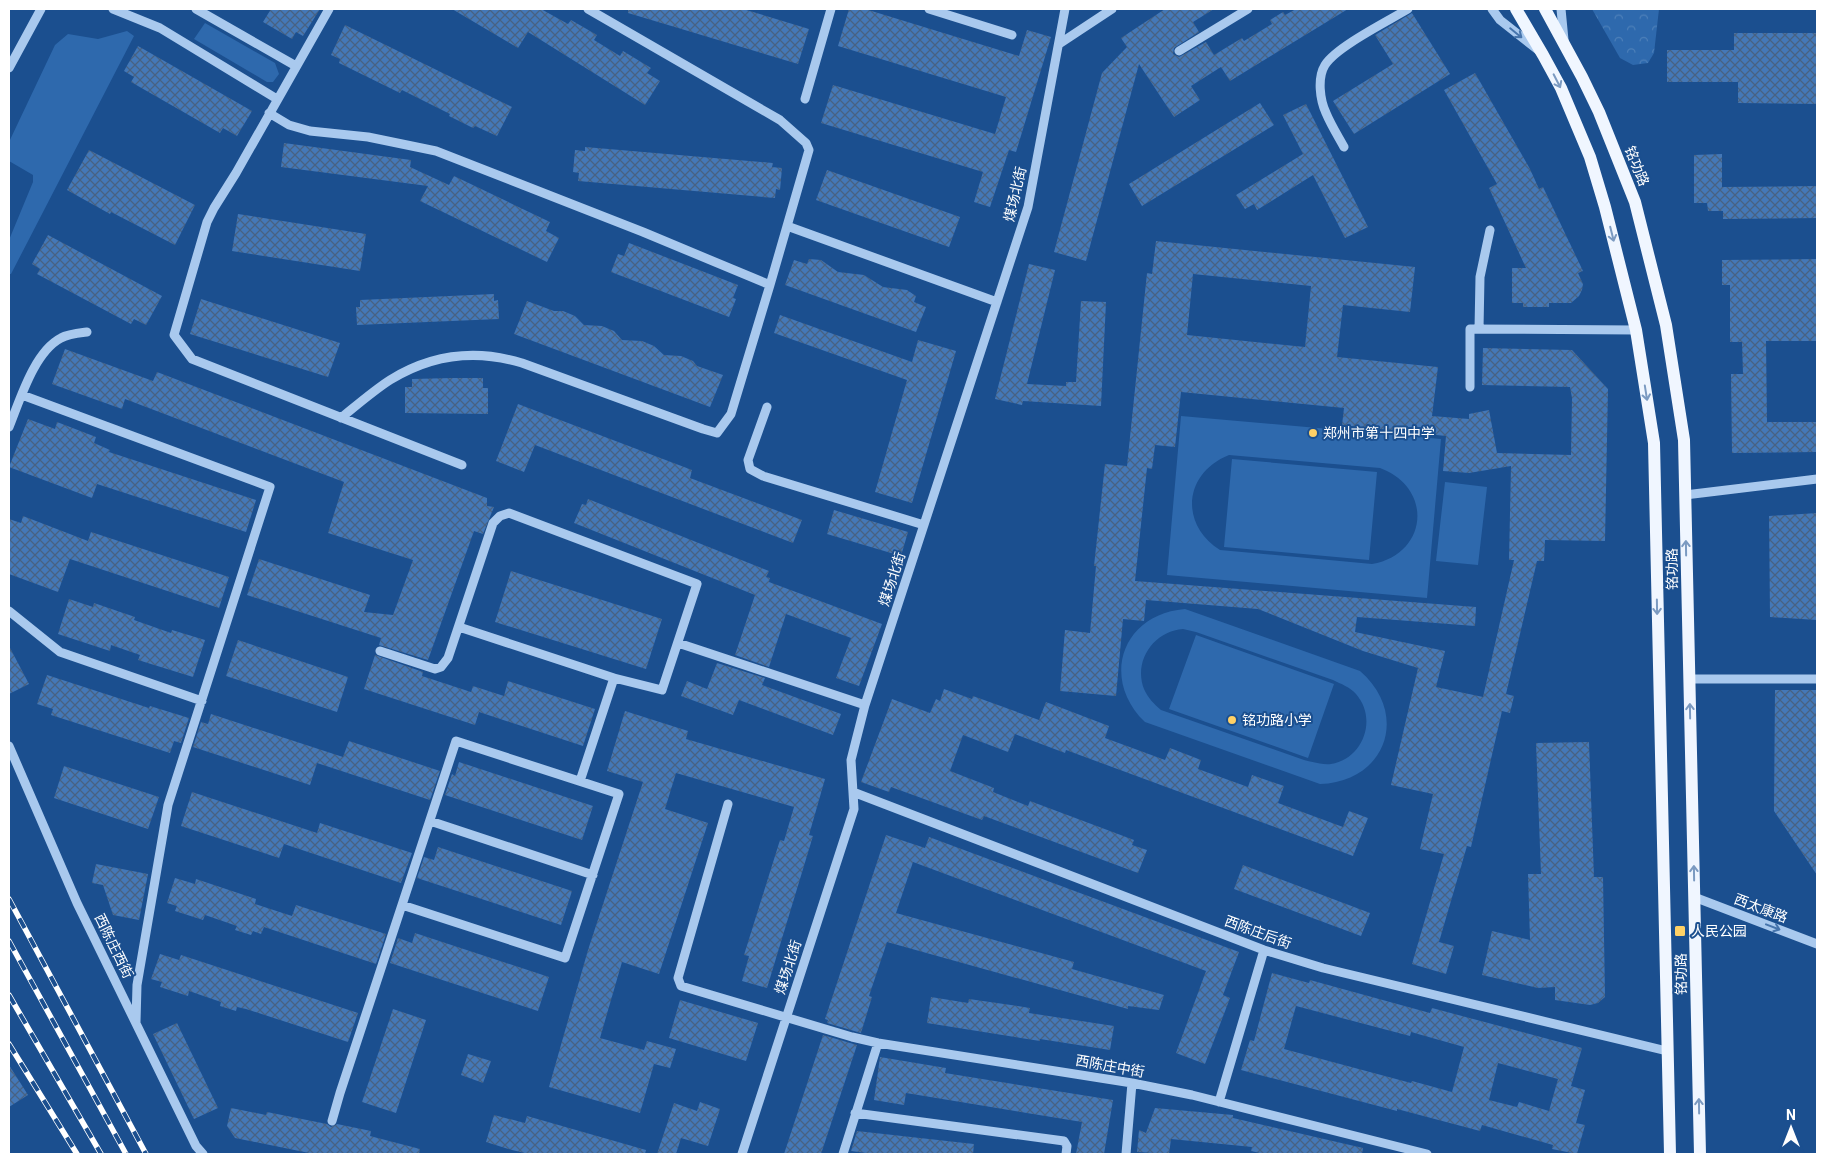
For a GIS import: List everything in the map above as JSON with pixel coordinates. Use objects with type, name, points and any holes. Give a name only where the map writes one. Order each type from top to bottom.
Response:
[{"type":"main road","name":"铭功路","points":[[1516,9],[1564,96],[1590,156],[1606,206],[1636,330],[1654,443],[1670,1154]]},
{"type":"main road","name":"铭功路","points":[[1544,9],[1565,43],[1599,112],[1635,202],[1666,325],[1684,440],[1700,1154]]},
{"type":"street","points":[[9,68],[41,9]]},
{"type":"street","points":[[112,9],[160,28],[277,99]]},
{"type":"street","points":[[196,9],[296,66]]},
{"type":"street","points":[[329,9],[207,222],[174,336],[192,359],[462,465]]},
{"type":"street","points":[[341,418],[389,381],[414,367],[438,359],[479,354],[501,356],[522,362],[717,433],[730,414],[809,150],[806,144],[780,120],[588,9]]},
{"type":"street","points":[[805,98],[830,9]]},
{"type":"street","points":[[929,9],[1012,34]]},
{"type":"street","name":"煤场北街","points":[[742,1154],[854,809],[851,760],[865,705],[1028,207],[1065,9]]},
{"type":"street","points":[[1058,44],[1112,9]]},
{"type":"street","points":[[1179,51],[1248,9]]},
{"type":"street","points":[[1344,147],[1325,112],[1321,97],[1321,76],[1325,65],[1336,52],[1408,9]]},
{"type":"street","points":[[1492,9],[1500,20],[1543,55]]},
{"type":"street","points":[[1561,9],[1565,43]]},
{"type":"street","points":[[269,113],[289,125],[310,131],[368,137],[436,151],[643,232],[770,285]]},
{"type":"street","points":[[787,226],[997,302]]},
{"type":"street","points":[[1479,330],[1480,277],[1490,230]]},
{"type":"street","points":[[1470,387],[1470,330],[1636,330]]},
{"type":"street","points":[[9,427],[12,409],[22,395],[31,373],[48,347],[62,337],[87,332]]},
{"type":"street","points":[[22,395],[270,487],[168,805],[137,985],[136,1022]]},
{"type":"street","points":[[767,407],[748,460],[750,469],[763,476],[924,525]]},
{"type":"street","points":[[1685,495],[1817,479]]},
{"type":"street","points":[[380,651],[435,669],[441,667],[448,658],[458,627],[493,523],[500,516],[509,512],[697,584],[662,690],[614,678],[458,627]]},
{"type":"street","points":[[9,611],[60,652],[202,701]]},
{"type":"street","points":[[678,643],[865,705]]},
{"type":"street","points":[[580,781],[614,678]]},
{"type":"street","points":[[1689,679],[1817,679]]},
{"type":"street","points":[[332,1122],[402,905],[456,741],[619,794],[565,958],[402,905]]},
{"type":"street","name":"西陈庄西街","points":[[9,746],[78,903],[196,1146],[204,1154]]},
{"type":"street","name":"西陈庄后街","points":[[853,792],[1264,950],[1324,968],[1667,1051]]},
{"type":"street","name":"西陈庄中街","points":[[728,804],[678,978],[681,986],[786,1018],[878,1043],[1132,1083],[1219,1102],[1427,1154]]},
{"type":"street","points":[[430,822],[592,875]]},
{"type":"street","name":"西太康路","points":[[1694,897],[1817,944]]},
{"type":"street","points":[[1219,1102],[1264,950]]},
{"type":"street","points":[[843,1154],[878,1043]]},
{"type":"street","points":[[1126,1154],[1132,1083]]},
{"type":"street","points":[[855,1113],[1064,1141],[1068,1146],[1066,1154]]},
{"type":"green space","points":[[1592,9],[1659,9],[1654,53],[1648,63],[1633,65],[1620,58]]},
{"type":"green space","points":[[205,23],[275,63],[279,74],[273,82],[267,82],[194,39]]},
{"type":"green space","points":[[127,31],[134,36],[11,274],[9,274],[9,240],[33,182],[33,175],[9,161],[9,142],[55,45],[68,34],[98,39]]},
{"type":"green space","points":[[1181,416],[1441,439],[1427,598],[1167,575]],"holes":[[[1229,455],[1380,468],[1397,477],[1409,490],[1416,505],[1417,520],[1413,535],[1404,548],[1391,558],[1372,564],[1220,550],[1207,539],[1198,527],[1193,513],[1192,499],[1196,486],[1203,474],[1214,463]]]},
{"type":"green space","points":[[1232,459],[1377,472],[1369,560],[1224,547]]},
{"type":"green space","points":[[1445,482],[1487,487],[1478,565],[1436,561]]},
{"type":"green space","points":[[1185,609],[1360,671],[1375,688],[1384,707],[1387,725],[1384,743],[1375,759],[1361,772],[1343,780],[1320,784],[1145,722],[1131,705],[1123,687],[1121,669],[1124,651],[1133,636],[1146,623],[1163,614]],"holes":[[[1183,629],[1333,680],[1351,689],[1363,704],[1366,715],[1364,736],[1359,746],[1342,761],[1331,764],[1318,763],[1304,760],[1161,710],[1147,695],[1141,678],[1141,668],[1148,649],[1163,635],[1173,631]]]},
{"type":"green space","points":[[1196,635],[1334,684],[1308,758],[1169,709]]},
{"type":"building","points":[[271,9],[320,9],[303,36],[296,32],[292,39],[263,22]]},
{"type":"building","points":[[452,9],[541,9],[568,24],[571,20],[597,35],[594,40],[620,56],[623,51],[651,68],[647,73],[660,81],[645,105],[528,32],[518,48]]},
{"type":"building","points":[[628,9],[743,9],[809,29],[798,64],[628,13]]},
{"type":"building","points":[[849,9],[865,9],[1019,56],[1027,30],[1051,37],[1016,152],[1009,150],[990,207],[974,202],[983,172],[821,123],[833,85],[995,134],[1006,97],[838,46]]},
{"type":"building","points":[[1165,9],[1214,9],[1193,22],[1199,32],[1174,48],[1173,54],[1179,57],[1206,42],[1214,55],[1242,38],[1244,41],[1272,24],[1270,20],[1283,12],[1285,15],[1296,9],[1348,9],[1230,81],[1221,67],[1191,86],[1200,100],[1174,117],[1139,64],[1086,261],[1054,252],[1102,73],[1127,47],[1121,38]]},
{"type":"building","points":[[1412,13],[1450,74],[1354,134],[1333,101],[1393,64],[1375,35]]},
{"type":"building","points":[[345,25],[512,107],[497,136],[475,126],[473,128],[402,90],[400,93],[339,63],[340,59],[331,55]]},
{"type":"building","points":[[1734,33],[1817,33],[1817,104],[1738,103],[1738,82],[1667,82],[1667,50],[1734,50]]},
{"type":"building","points":[[138,46],[252,111],[237,136],[223,128],[220,133],[131,82],[134,77],[124,71]]},
{"type":"building","points":[[1475,73],[1530,169],[1539,189],[1543,187],[1583,271],[1578,273],[1583,284],[1582,290],[1579,296],[1571,303],[1549,303],[1549,307],[1523,307],[1523,303],[1512,303],[1512,268],[1526,268],[1489,188],[1497,184],[1444,90]]},
{"type":"building","points":[[1260,103],[1274,125],[1142,206],[1129,184]]},
{"type":"building","points":[[1306,104],[1368,227],[1345,238],[1313,175],[1257,210],[1254,204],[1245,209],[1236,195],[1303,154],[1283,115]]},
{"type":"building","points":[[284,143],[411,160],[410,167],[449,185],[454,176],[550,222],[546,231],[559,238],[547,262],[420,201],[428,186],[281,167]]},
{"type":"building","points":[[585,147],[773,163],[772,167],[782,168],[780,190],[776,189],[775,198],[578,181],[579,173],[573,172],[575,150],[585,151]]},
{"type":"building","points":[[89,150],[195,205],[175,245],[111,212],[110,214],[67,190]]},
{"type":"building","points":[[1722,154],[1722,187],[1817,186],[1817,218],[1723,219],[1723,211],[1708,211],[1707,203],[1694,203],[1694,155]]},
{"type":"building","points":[[827,170],[960,217],[949,247],[816,200]]},
{"type":"building","points":[[238,214],[366,234],[360,271],[232,251]]},
{"type":"building","points":[[48,235],[162,296],[146,325],[134,319],[131,324],[37,274],[40,269],[32,264]]},
{"type":"building","points":[[1156,241],[1415,267],[1410,312],[1343,305],[1337,357],[1438,367],[1432,416],[1469,419],[1469,414],[1489,410],[1497,453],[1571,455],[1572,398],[1570,387],[1482,385],[1483,348],[1572,350],[1608,389],[1605,541],[1545,540],[1544,561],[1537,561],[1506,694],[1514,696],[1510,713],[1502,711],[1471,847],[1467,846],[1439,942],[1454,946],[1446,974],[1412,964],[1444,854],[1420,849],[1433,794],[1391,785],[1418,668],[1363,651],[1258,609],[1146,600],[1144,621],[1123,619],[1116,696],[1060,691],[1065,630],[1090,633],[1096,566],[1094,566],[1105,464],[1127,466],[1147,273],[1152,274]],"holes":[[[1193,274],[1311,286],[1305,347],[1187,335]],[[1181,392],[1344,408],[1342,425],[1446,436],[1443,471],[1469,473],[1511,466],[1509,560],[1514,560],[1483,697],[1436,687],[1445,651],[1355,632],[1357,617],[1475,626],[1476,607],[1135,581],[1147,468],[1152,469],[1155,445],[1175,447]]]},
{"type":"building","points":[[629,243],[738,285],[733,298],[736,299],[729,317],[611,272],[618,254],[624,256]]},
{"type":"building","points":[[809,259],[821,260],[838,272],[864,275],[883,287],[907,290],[916,296],[914,302],[926,307],[916,332],[785,285],[794,260],[807,264]]},
{"type":"building","points":[[1817,259],[1817,341],[1766,341],[1767,422],[1817,422],[1817,452],[1732,453],[1731,374],[1743,374],[1742,342],[1730,342],[1730,285],[1722,285],[1722,260]]},
{"type":"building","points":[[1029,264],[1055,270],[1027,384],[1066,386],[1066,382],[1076,382],[1081,301],[1106,302],[1101,406],[1023,401],[1022,405],[995,399]]},
{"type":"building","points":[[494,294],[494,301],[498,300],[499,319],[357,325],[356,307],[360,307],[360,300]]},
{"type":"building","points":[[201,299],[340,343],[328,377],[190,334]]},
{"type":"building","points":[[527,301],[554,311],[563,311],[575,316],[584,325],[602,326],[614,331],[622,340],[642,341],[654,346],[664,355],[681,356],[693,361],[697,366],[723,375],[710,407],[514,334]]},
{"type":"building","points":[[780,315],[912,362],[918,340],[956,351],[912,503],[875,492],[907,380],[774,333]]},
{"type":"building","points":[[65,349],[153,381],[157,372],[487,498],[487,506],[494,507],[483,534],[474,531],[428,660],[379,645],[381,638],[247,595],[259,559],[370,595],[364,612],[393,615],[413,560],[328,533],[344,482],[125,399],[122,409],[52,384]]},
{"type":"building","points":[[483,378],[483,388],[488,388],[488,414],[405,413],[405,387],[412,387],[412,379]]},
{"type":"building","points":[[518,404],[692,470],[690,478],[802,520],[793,543],[535,445],[524,472],[496,461]]},
{"type":"building","points":[[28,419],[55,429],[57,422],[96,437],[94,443],[110,450],[109,452],[256,500],[246,532],[97,484],[92,498],[9,467]]},
{"type":"building","points":[[588,499],[769,571],[766,577],[770,578],[769,582],[882,624],[859,686],[836,678],[851,638],[786,614],[769,667],[735,655],[755,595],[574,523],[582,504],[586,505]]},
{"type":"building","points":[[834,510],[908,532],[901,556],[827,534]]},
{"type":"building","points":[[1817,513],[1817,620],[1770,617],[1769,516]]},
{"type":"building","points":[[23,516],[88,541],[91,532],[229,577],[219,608],[70,559],[58,592],[9,574],[9,519],[21,523]]},
{"type":"building","points":[[511,571],[662,619],[646,669],[495,622]]},
{"type":"building","points":[[69,599],[93,607],[94,603],[135,617],[134,620],[171,633],[172,630],[205,640],[193,677],[138,660],[140,655],[111,645],[110,651],[58,634]]},
{"type":"building","points":[[238,640],[348,677],[337,712],[226,676]]},
{"type":"building","points":[[9,646],[29,684],[9,694]]},
{"type":"building","points":[[375,655],[423,672],[422,676],[471,692],[473,686],[504,696],[508,681],[595,709],[583,746],[479,712],[475,725],[364,689]]},
{"type":"building","points":[[717,663],[765,678],[762,685],[841,714],[833,735],[739,700],[733,715],[681,696],[687,681],[707,689]]},
{"type":"building","points":[[47,675],[149,708],[150,706],[189,718],[181,743],[174,741],[170,753],[51,715],[53,709],[37,704]]},
{"type":"building","points":[[944,689],[972,699],[973,696],[1039,720],[1046,702],[1109,726],[1105,738],[1165,760],[1170,748],[1201,760],[1198,769],[1248,787],[1252,775],[1284,786],[1278,803],[1343,827],[1349,811],[1368,818],[1353,856],[1066,750],[1065,753],[1015,734],[1008,752],[963,735],[950,771],[994,788],[993,792],[1028,806],[1030,801],[1134,840],[1132,845],[1147,850],[1138,873],[984,816],[982,820],[891,787],[889,792],[861,782],[892,699],[930,713],[936,699],[940,701]]},
{"type":"building","points":[[1775,690],[1817,690],[1817,875],[1774,811]]},
{"type":"building","points":[[625,711],[688,731],[686,739],[825,779],[809,835],[813,836],[767,988],[742,981],[749,956],[744,955],[780,840],[784,841],[794,807],[676,773],[665,809],[708,823],[659,974],[622,962],[600,1038],[644,1050],[647,1041],[676,1049],[670,1068],[654,1064],[640,1113],[549,1087],[588,950],[643,782],[607,771]]},
{"type":"building","points":[[211,714],[343,757],[349,741],[440,771],[430,800],[317,763],[310,785],[193,747],[201,722],[208,724]]},
{"type":"building","points":[[1589,742],[1594,877],[1603,877],[1605,997],[1598,1003],[1590,1005],[1555,1000],[1555,987],[1538,988],[1482,975],[1492,931],[1530,940],[1528,874],[1541,874],[1536,743]]},
{"type":"building","points":[[459,762],[593,806],[582,840],[445,795],[452,774],[455,776]]},
{"type":"building","points":[[64,766],[159,797],[148,829],[54,798]]},
{"type":"building","points":[[192,792],[317,833],[320,823],[412,853],[401,883],[284,844],[279,858],[181,826]]},
{"type":"building","points":[[886,835],[925,848],[929,837],[1239,952],[1223,995],[1230,998],[1205,1064],[1176,1053],[1206,971],[913,862],[896,913],[1074,962],[1072,969],[1164,995],[1159,1010],[1128,1006],[1128,1009],[887,942],[869,996],[872,997],[861,1033],[827,1023],[828,1020],[825,1019]]},
{"type":"building","points":[[438,847],[572,891],[561,925],[417,878],[424,857],[434,860]]},
{"type":"building","points":[[96,864],[148,874],[139,920],[113,915],[103,885],[92,883]]},
{"type":"building","points":[[1243,865],[1370,913],[1361,936],[1234,889]]},
{"type":"building","points":[[175,878],[195,884],[196,879],[256,899],[255,904],[292,916],[296,905],[386,934],[376,964],[264,927],[261,934],[253,931],[251,935],[235,930],[237,926],[205,915],[203,920],[175,911],[177,906],[167,903]]},
{"type":"building","points":[[415,933],[549,977],[538,1011],[390,963],[398,938],[412,943]]},
{"type":"building","points":[[160,954],[179,960],[181,955],[358,1013],[348,1042],[246,1009],[237,1007],[236,1011],[220,1006],[221,1002],[189,991],[188,996],[160,987],[162,982],[151,979]]},
{"type":"building","points":[[1272,973],[1309,983],[1310,980],[1430,1013],[1432,1008],[1582,1048],[1571,1086],[1585,1090],[1576,1123],[1585,1125],[1577,1154],[1552,1149],[1553,1145],[1482,1125],[1480,1131],[1241,1070],[1250,1040],[1254,1041]],"holes":[[[1296,1006],[1410,1036],[1411,1032],[1464,1047],[1452,1092],[1284,1049]],[[1498,1063],[1558,1079],[1549,1111],[1519,1102],[1517,1107],[1489,1100]]]},
{"type":"building","points":[[931,997],[968,1003],[969,999],[1030,1008],[1029,1013],[1114,1026],[1110,1050],[927,1023]]},
{"type":"building","points":[[680,1000],[758,1023],[746,1061],[669,1038]]},
{"type":"building","points":[[393,1009],[426,1020],[396,1113],[362,1102]]},
{"type":"building","points":[[177,1023],[218,1108],[194,1119],[153,1034]]},
{"type":"building","points":[[823,1035],[857,1045],[821,1154],[784,1154]]},
{"type":"building","points":[[468,1054],[491,1061],[483,1083],[461,1075]]},
{"type":"building","points":[[880,1057],[946,1068],[945,1073],[1113,1100],[1104,1154],[1076,1154],[1082,1122],[906,1093],[904,1105],[874,1100]]},
{"type":"building","points":[[9,1065],[28,1095],[9,1107]]},
{"type":"building","points":[[700,1102],[720,1109],[708,1146],[681,1138],[676,1154],[657,1154],[674,1103],[697,1111]]},
{"type":"building","points":[[231,1108],[266,1115],[267,1112],[327,1124],[331,1127],[337,1124],[371,1131],[370,1136],[420,1149],[419,1154],[314,1154],[235,1138],[227,1126]]},
{"type":"building","points":[[1155,1108],[1233,1115],[1233,1118],[1363,1148],[1362,1154],[1264,1154],[1251,1151],[1252,1147],[1171,1139],[1169,1154],[1137,1152],[1139,1130],[1146,1133]]},
{"type":"building","points":[[494,1115],[525,1123],[527,1116],[646,1150],[645,1154],[529,1154],[486,1142]]},
{"type":"building","points":[[857,1131],[974,1144],[973,1154],[866,1154],[851,1151]]},
{"type":"railway","points":[[9,899],[146,1154]]},
{"type":"railway","points":[[9,941],[126,1154]]},
{"type":"railway","points":[[9,995],[101,1154]]},
{"type":"railway","points":[[9,1044],[77,1154]]},
{"type":"place","name":"郑州市第十四中学","points":[[1313,433]]},
{"type":"place","name":"铭功路小学","points":[[1232,720]]},
{"type":"place","name":"人民公园","points":[[1680,931]]}]
